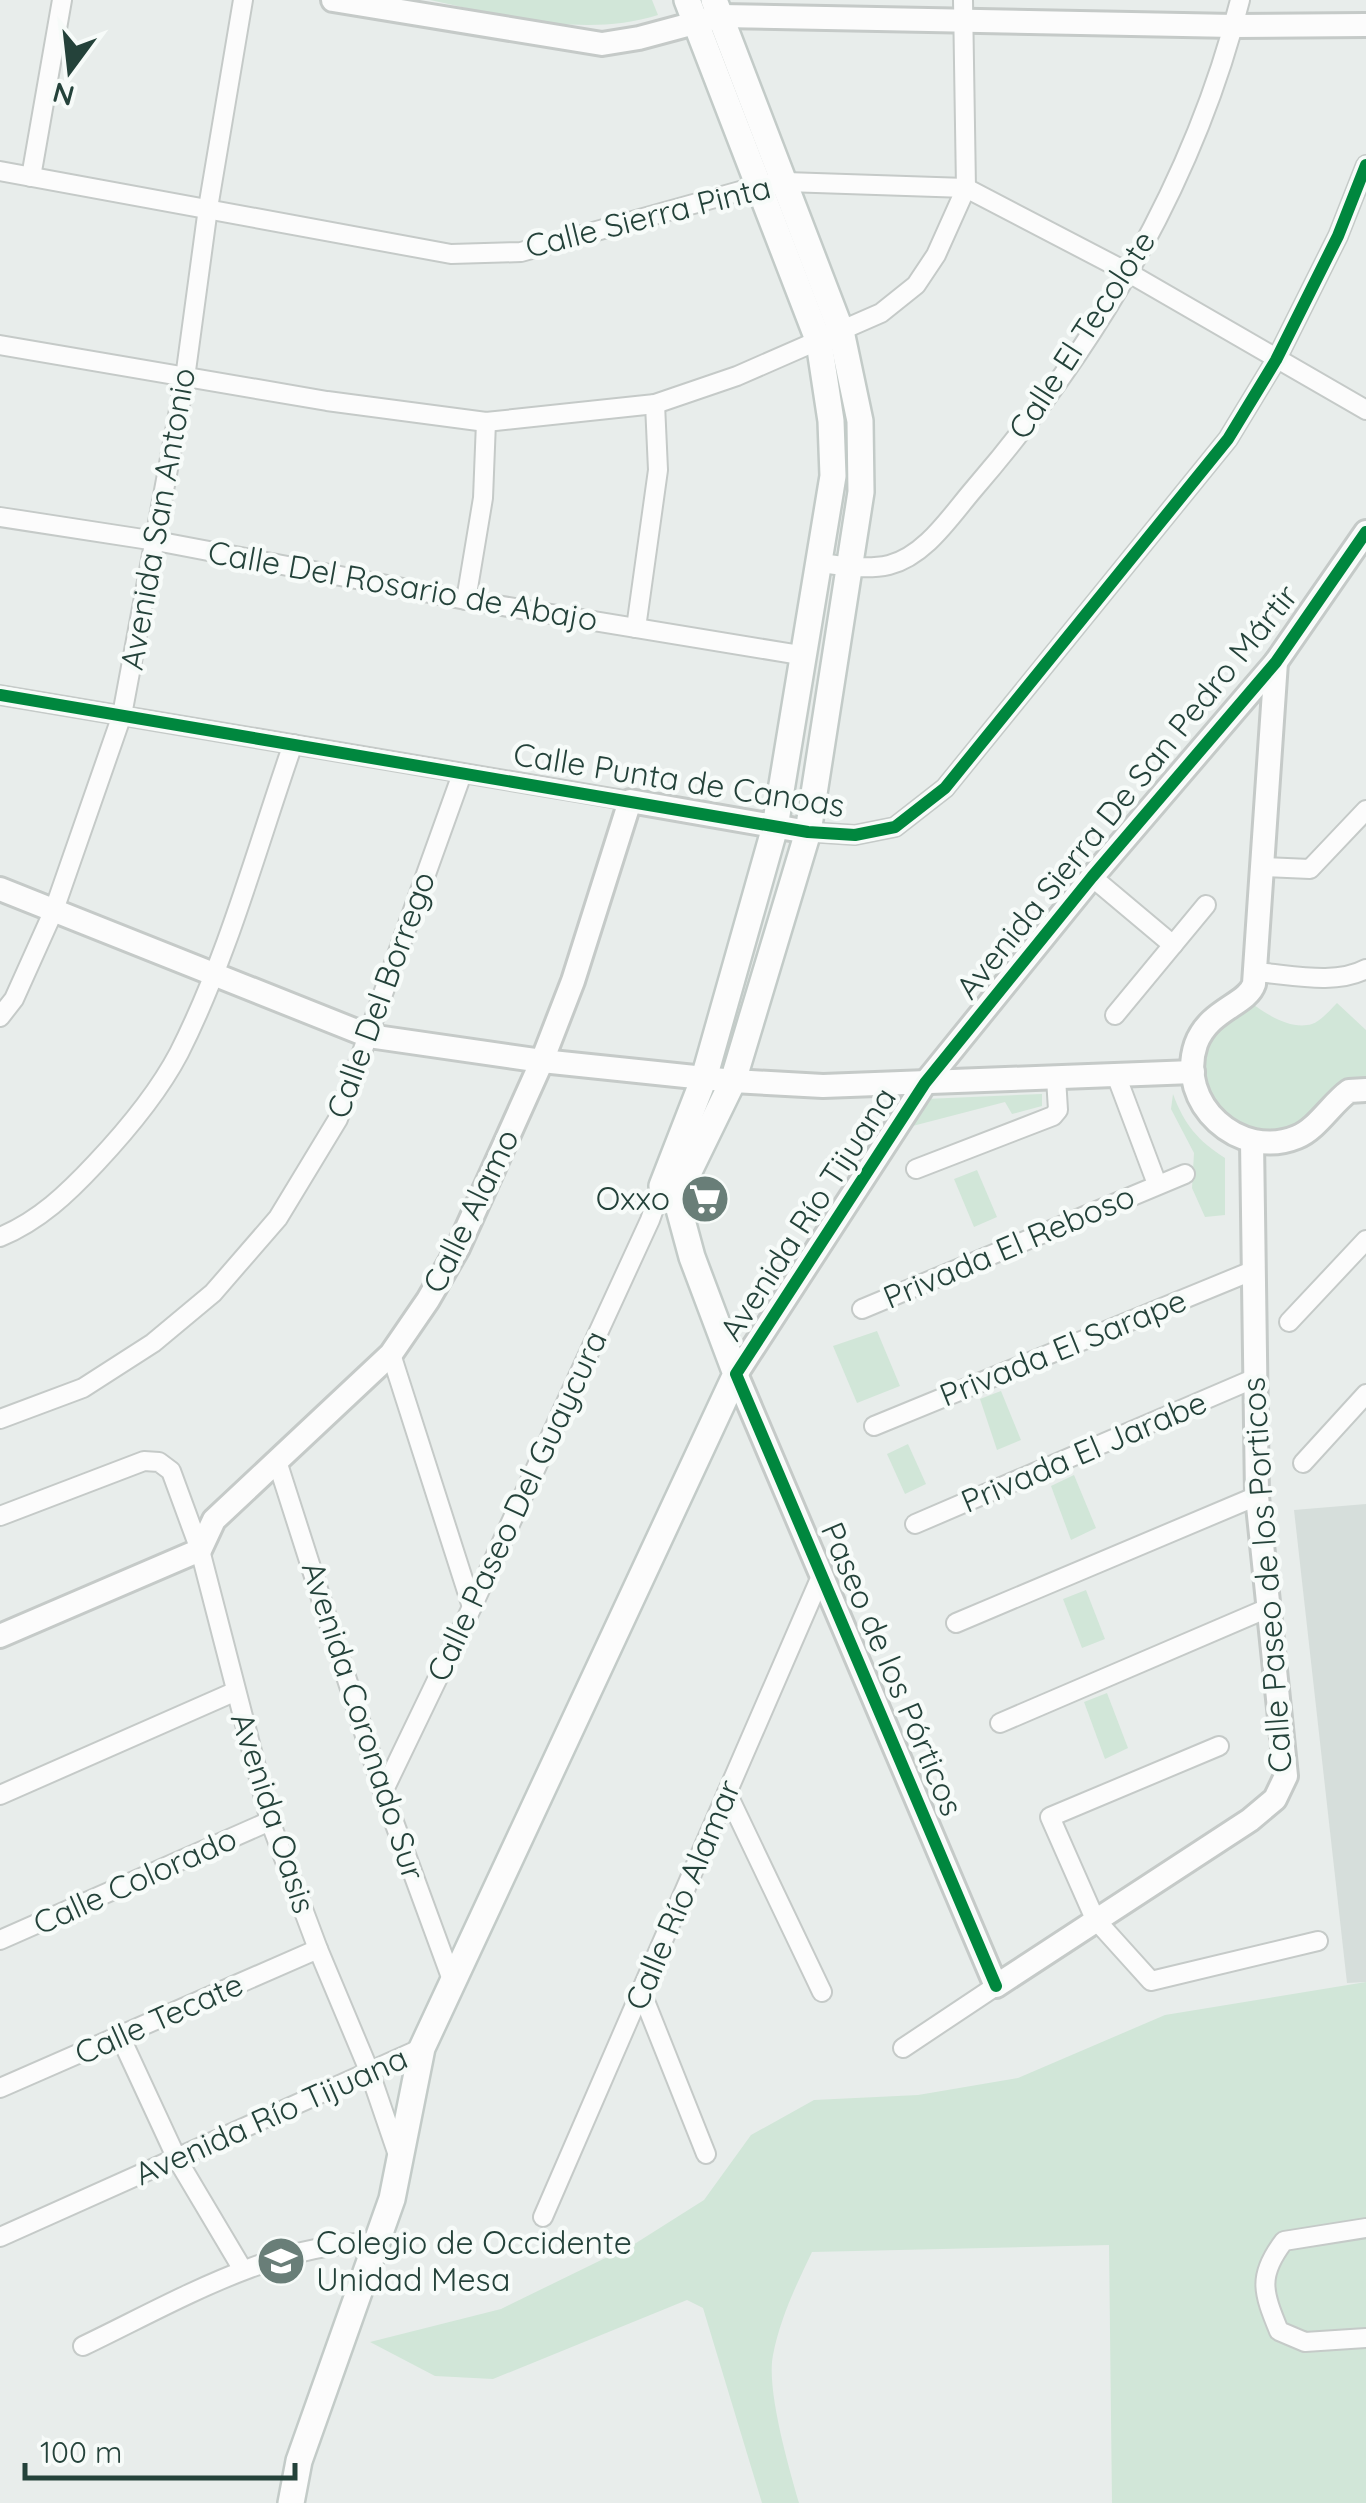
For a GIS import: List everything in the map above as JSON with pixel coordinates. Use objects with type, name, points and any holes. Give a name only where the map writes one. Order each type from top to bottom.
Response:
[{"type":"main road","points":[[669,1192],[733,1081],[808,832],[861,492],[860,421],[830,337],[786,182],[704,10]]},
{"type":"main road","points":[[669,1192],[775,828],[806,656],[832,476],[830,337],[758,186],[704,10]]},
{"type":"main road","name":"Paseo de los Pórticos","points":[[669,1192],[736,1374]]},
{"type":"main road","name":"Avenida Río Tijuana","points":[[422,2048],[736,1374]]},
{"type":"main road","points":[[291,2503],[299,2461],[377,2242],[400,2163],[422,2048]]},
{"type":"street","points":[[31,177],[62,0]]},
{"type":"street","name":"Avenida San Antonio","points":[[0,1017],[14,999],[54,910],[122,715],[185,378],[208,208],[243,0]]},
{"type":"street","points":[[333,0],[602,44],[639,38],[704,10],[963,10],[1234,26],[1366,25]]},
{"type":"street","name":"Calle El Tecolote","points":[[821,563],[852,567],[890,565],[930,541],[1024,431],[1128,273],[1186,160],[1240,0]]},
{"type":"street","points":[[0,345],[185,378],[486,422],[655,404],[736,376],[882,313],[916,284],[936,256],[966,188],[963,10]]},
{"type":"street","name":"Calle Punta de Canoas","points":[[0,695],[775,828],[855,835],[894,827],[945,788],[1228,439],[1276,360],[1338,236],[1366,165]]},
{"type":"street","name":"Calle Sierra Pinta","points":[[0,171],[451,254],[521,252],[758,186],[786,182],[966,188],[1128,273],[1366,410]]},
{"type":"street","points":[[636,628],[658,470],[655,404]]},
{"type":"street","points":[[466,600],[482,498],[486,422]]},
{"type":"street","name":"Calle Del Rosario de Abajo","points":[[0,517],[806,656]]},
{"type":"street","name":"Avenida Sierra De San Pedro Mártir","points":[[925,1082],[1092,877],[1276,662],[1366,532]]},
{"type":"street","points":[[1276,662],[1251,992],[1208,1022],[1196,1044],[1196,1092],[1208,1114],[1226,1131],[1252,1141],[1273,1143],[1297,1137],[1349,1091],[1366,1090]]},
{"type":"street","points":[[0,1237],[22,1228],[66,1195],[129,1128],[177,1056],[213,975],[293,744]]},
{"type":"street","name":"Calle Del Borrego","points":[[0,1419],[83,1388],[152,1344],[213,1293],[278,1218],[338,1119],[462,774]]},
{"type":"street","name":"Calle Alamo","points":[[200,1550],[214,1520],[391,1354],[458,1248],[542,1062],[573,981],[630,801]]},
{"type":"street","points":[[1262,867],[1310,869],[1366,810]]},
{"type":"street","points":[[1092,877],[1173,946]]},
{"type":"street","points":[[0,888],[369,1036],[542,1062],[823,1086],[1193,1072]]},
{"type":"street","points":[[1115,1015],[1206,905]]},
{"type":"street","points":[[1254,972],[1347,977],[1366,969]]},
{"type":"street","name":"Privada El Reboso","points":[[1116,1075],[1157,1184]]},
{"type":"street","points":[[916,1169],[1053,1116],[1058,1110],[1056,1078]]},
{"type":"street","name":"Avenida Río Tijuana","points":[[736,1374],[925,1082]]},
{"type":"street","name":"Calle Paseo de los Porticos","points":[[903,2048],[1250,1820],[1282,1789],[1286,1762],[1257,1496],[1252,1141]]},
{"type":"street","name":"Privada El Reboso","points":[[862,1310],[1184,1174]]},
{"type":"street","name":"Calle Paseo Del Guaycura","points":[[383,1792],[650,1220],[669,1192]]},
{"type":"street","points":[[1289,1322],[1366,1240]]},
{"type":"street","name":"Privada El Sarape","points":[[874,1426],[1252,1271]]},
{"type":"street","points":[[391,1354],[472,1607]]},
{"type":"street","name":"Paseo de los Pórticos","points":[[736,1374],[996,1986]]},
{"type":"street","name":"Privada El Jarabe","points":[[915,1524],[1253,1379]]},
{"type":"street","points":[[1302,1463],[1366,1394]]},
{"type":"street","name":"Avenida Oasis","points":[[0,1516],[144,1461],[159,1462],[171,1471],[200,1550],[270,1821],[370,2073],[400,2163]]},
{"type":"street","name":"Avenida Coronado Sur","points":[[277,1461],[383,1792],[452,1980]]},
{"type":"street","points":[[956,1623],[1257,1496]]},
{"type":"street","points":[[1,1634],[200,1550]]},
{"type":"street","name":"Calle Río Alamar","points":[[543,2216],[822,1574]]},
{"type":"street","points":[[1000,1723],[1268,1608]]},
{"type":"street","points":[[0,1795],[234,1692]]},
{"type":"street","points":[[1219,1746],[1050,1818],[1095,1919],[1151,1981],[1318,1941]]},
{"type":"street","points":[[727,1793],[822,1992]]},
{"type":"street","name":"Calle Colorado","points":[[0,1940],[270,1821]]},
{"type":"street","name":"Calle Tecate","points":[[0,2088],[318,1949]]},
{"type":"street","points":[[641,1991],[706,2154]]},
{"type":"street","points":[[120,2036],[177,2159],[242,2270]]},
{"type":"street","name":"Avenida Río Tijuana","points":[[0,2237],[422,2048]]},
{"type":"street","points":[[1366,2228],[1284,2241],[1268,2262],[1265,2296],[1279,2331],[1305,2342],[1366,2338]]},
{"type":"street","points":[[83,2346],[242,2270],[326,2246],[377,2242]]},
{"type":"shaded area","points":[[1366,1504],[1366,1982],[1347,1983],[1294,1510]]},
{"type":"green space","points":[[430,0],[652,0],[658,15],[630,22],[573,25],[515,18]]},
{"type":"green space","points":[[1245,998],[1294,1025],[1312,1024],[1337,1003],[1366,1030],[1366,1090],[1273,1143],[1212,1118],[1196,1043]]},
{"type":"green space","points":[[1042,1094],[1042,1106],[1012,1114],[1005,1102],[901,1129],[925,1099]]},
{"type":"green space","points":[[1173,1094],[1193,1131],[1225,1158],[1225,1215],[1205,1217],[1192,1188],[1194,1153],[1171,1109]]},
{"type":"green space","points":[[977,1170],[997,1217],[974,1227],[954,1179]]},
{"type":"green space","points":[[877,1331],[900,1386],[857,1403],[833,1346]]},
{"type":"green space","points":[[1001,1391],[1021,1440],[997,1450],[980,1399]]},
{"type":"green space","points":[[908,1444],[926,1484],[905,1494],[887,1454]]},
{"type":"green space","points":[[1074,1475],[1096,1528],[1071,1540],[1051,1486]]},
{"type":"green space","points":[[1086,1590],[1105,1639],[1082,1648],[1063,1599]]},
{"type":"green space","points":[[1107,1693],[1128,1748],[1105,1759],[1084,1702]]},
{"type":"green space","points":[[1366,1982],[1366,2503],[1112,2503],[1109,2245],[812,2252],[784,2315],[772,2370],[780,2429],[799,2503],[762,2503],[703,2308],[687,2300],[493,2379],[435,2376],[370,2342],[501,2309],[636,2243],[704,2200],[751,2135],[814,2100],[918,2095],[1018,2078],[1165,2015]]},
{"type":"cycle path","points":[[0,695],[808,832],[855,835],[895,827],[945,788],[1228,439],[1276,360],[1338,236],[1366,165]]},
{"type":"cycle path","points":[[996,1986],[736,1374],[925,1083],[1092,877],[1276,662],[1366,532]]},
{"type":"place","name":"Oxxo","points":[[705,1199]]},
{"type":"place","name":"Colegio de Occidente Unidad Mesa","points":[[281,2261]]}]
